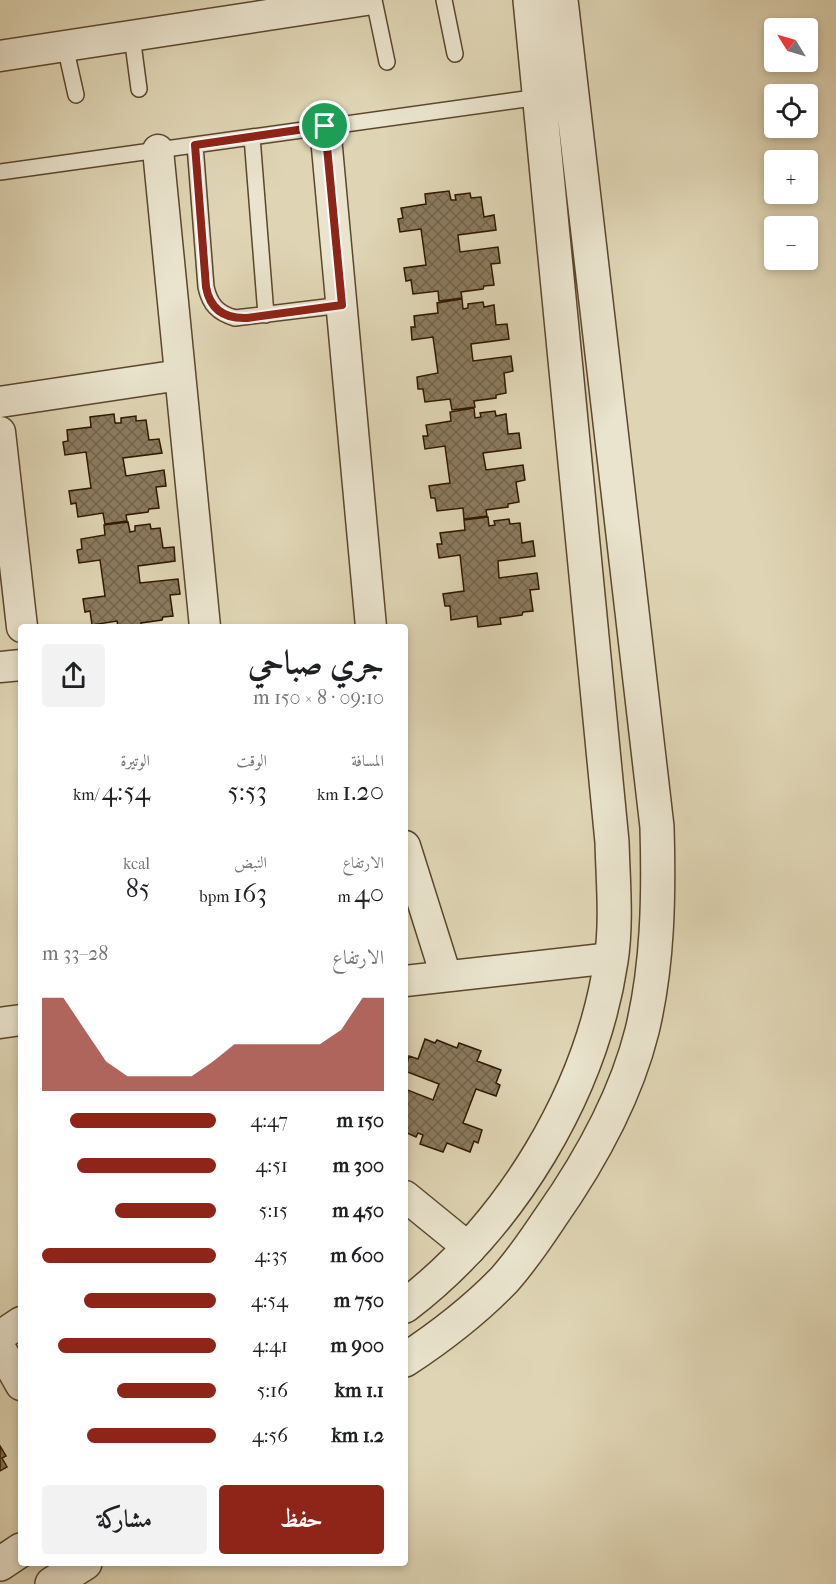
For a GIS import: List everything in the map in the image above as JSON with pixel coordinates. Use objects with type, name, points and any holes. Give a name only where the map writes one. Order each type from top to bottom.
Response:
[{"type":"street","points":[[0,56],[366,0]]},
{"type":"street","points":[[408,1304],[438,1280],[470,1249],[523,1179],[568,1102],[583,1068],[596,1032],[612,958],[614,920],[612,842],[530,0]]},
{"type":"street","points":[[408,1358],[477,1306],[504,1280],[526,1253],[566,1195],[613,1113],[630,1071],[642,1031],[654,966],[657,918],[657,827],[561,0]]},
{"type":"street","points":[[325,126],[371,624]]},
{"type":"street","points":[[158,150],[205,624]]},
{"type":"street","points":[[0,402],[180,375]]},
{"type":"street","points":[[0,432],[22,624]]},
{"type":"street","points":[[0,667],[18,665]]},
{"type":"street","points":[[408,856],[446,976]]},
{"type":"street","points":[[408,982],[612,958]]},
{"type":"street","points":[[0,1023],[18,1020]]},
{"type":"street","points":[[408,1198],[470,1249]]},
{"type":"street","points":[[0,1336],[18,1324]]},
{"type":"street","points":[[0,1348],[18,1380]]},
{"type":"street","points":[[0,1564],[18,1552]]},
{"type":"street","points":[[52,1584],[80,1566]]},
{"type":"lane","points":[[374,0],[387,62]]},
{"type":"lane","points":[[444,0],[455,54]]},
{"type":"lane","points":[[132,36],[139,89]]},
{"type":"lane","points":[[65,46],[76,95]]},
{"type":"lane","points":[[0,172],[540,97]]},
{"type":"lane","points":[[252,137],[266,315]]},
{"type":"lane","points":[[195,145],[208,298],[214,308],[224,315],[235,318],[342,305]]},
{"type":"building","points":[[449,191],[451,200],[456,200],[455,195],[470,193],[471,198],[481,197],[484,217],[494,215],[496,230],[458,235],[460,252],[498,247],[500,263],[491,264],[494,285],[461,292],[462,298],[439,301],[438,291],[413,294],[411,280],[406,281],[404,268],[426,265],[421,229],[400,232],[398,219],[403,218],[401,208],[426,204],[425,194]]},
{"type":"building","points":[[462,299],[463,309],[468,308],[468,304],[483,302],[484,307],[494,305],[496,325],[507,324],[509,339],[471,344],[473,361],[511,356],[513,371],[504,373],[506,393],[496,395],[496,398],[474,401],[475,407],[452,410],[450,399],[425,402],[423,389],[418,389],[417,377],[438,373],[433,337],[412,340],[411,327],[415,327],[414,316],[438,313],[437,303]]},
{"type":"building","points":[[474,408],[475,418],[481,417],[480,413],[495,411],[496,416],[506,414],[508,434],[519,433],[521,448],[483,453],[486,470],[523,465],[525,480],[516,482],[519,502],[508,504],[508,507],[486,510],[487,516],[464,519],[463,508],[437,511],[435,498],[431,498],[429,486],[450,483],[445,446],[425,449],[423,436],[428,436],[426,425],[451,421],[450,412]]},
{"type":"building","points":[[114,414],[115,423],[121,423],[121,418],[136,416],[136,421],[146,420],[149,440],[159,439],[162,453],[123,458],[126,476],[164,470],[166,486],[156,487],[159,508],[126,515],[127,521],[105,524],[103,513],[78,517],[76,503],[71,504],[69,491],[91,488],[86,452],[65,455],[63,442],[68,441],[67,430],[91,427],[90,417]]},
{"type":"building","points":[[488,517],[489,526],[495,525],[494,521],[509,519],[510,524],[520,523],[522,543],[533,541],[535,556],[498,561],[499,578],[537,573],[539,589],[530,590],[533,611],[500,618],[501,624],[478,627],[477,616],[451,620],[450,606],[445,606],[443,594],[464,591],[460,555],[439,558],[437,544],[442,544],[440,533],[465,530],[464,520]]},
{"type":"building","points":[[128,522],[130,532],[135,531],[135,526],[150,524],[151,529],[160,528],[163,548],[174,547],[175,561],[138,566],[140,583],[178,579],[180,594],[170,595],[173,616],[141,624],[118,624],[117,621],[92,624],[90,611],[85,612],[83,599],[105,596],[100,560],[79,563],[77,550],[82,549],[81,539],[105,535],[104,525]]},
{"type":"building","points":[[425,1039],[435,1043],[437,1040],[457,1048],[459,1043],[481,1051],[477,1061],[501,1070],[496,1083],[500,1085],[496,1096],[476,1089],[463,1123],[482,1130],[478,1143],[474,1141],[470,1152],[447,1143],[443,1152],[420,1144],[423,1135],[418,1133],[416,1137],[408,1133],[408,1090],[433,1100],[439,1084],[408,1072],[409,1056],[418,1059]]},
{"type":"building","points":[[0,1446],[6,1456],[2,1458],[7,1467],[0,1471]]},
{"type":"route","points":[[325,126],[342,305],[247,318],[224,315],[214,308],[208,298],[206,287],[195,145],[325,126]]}]
